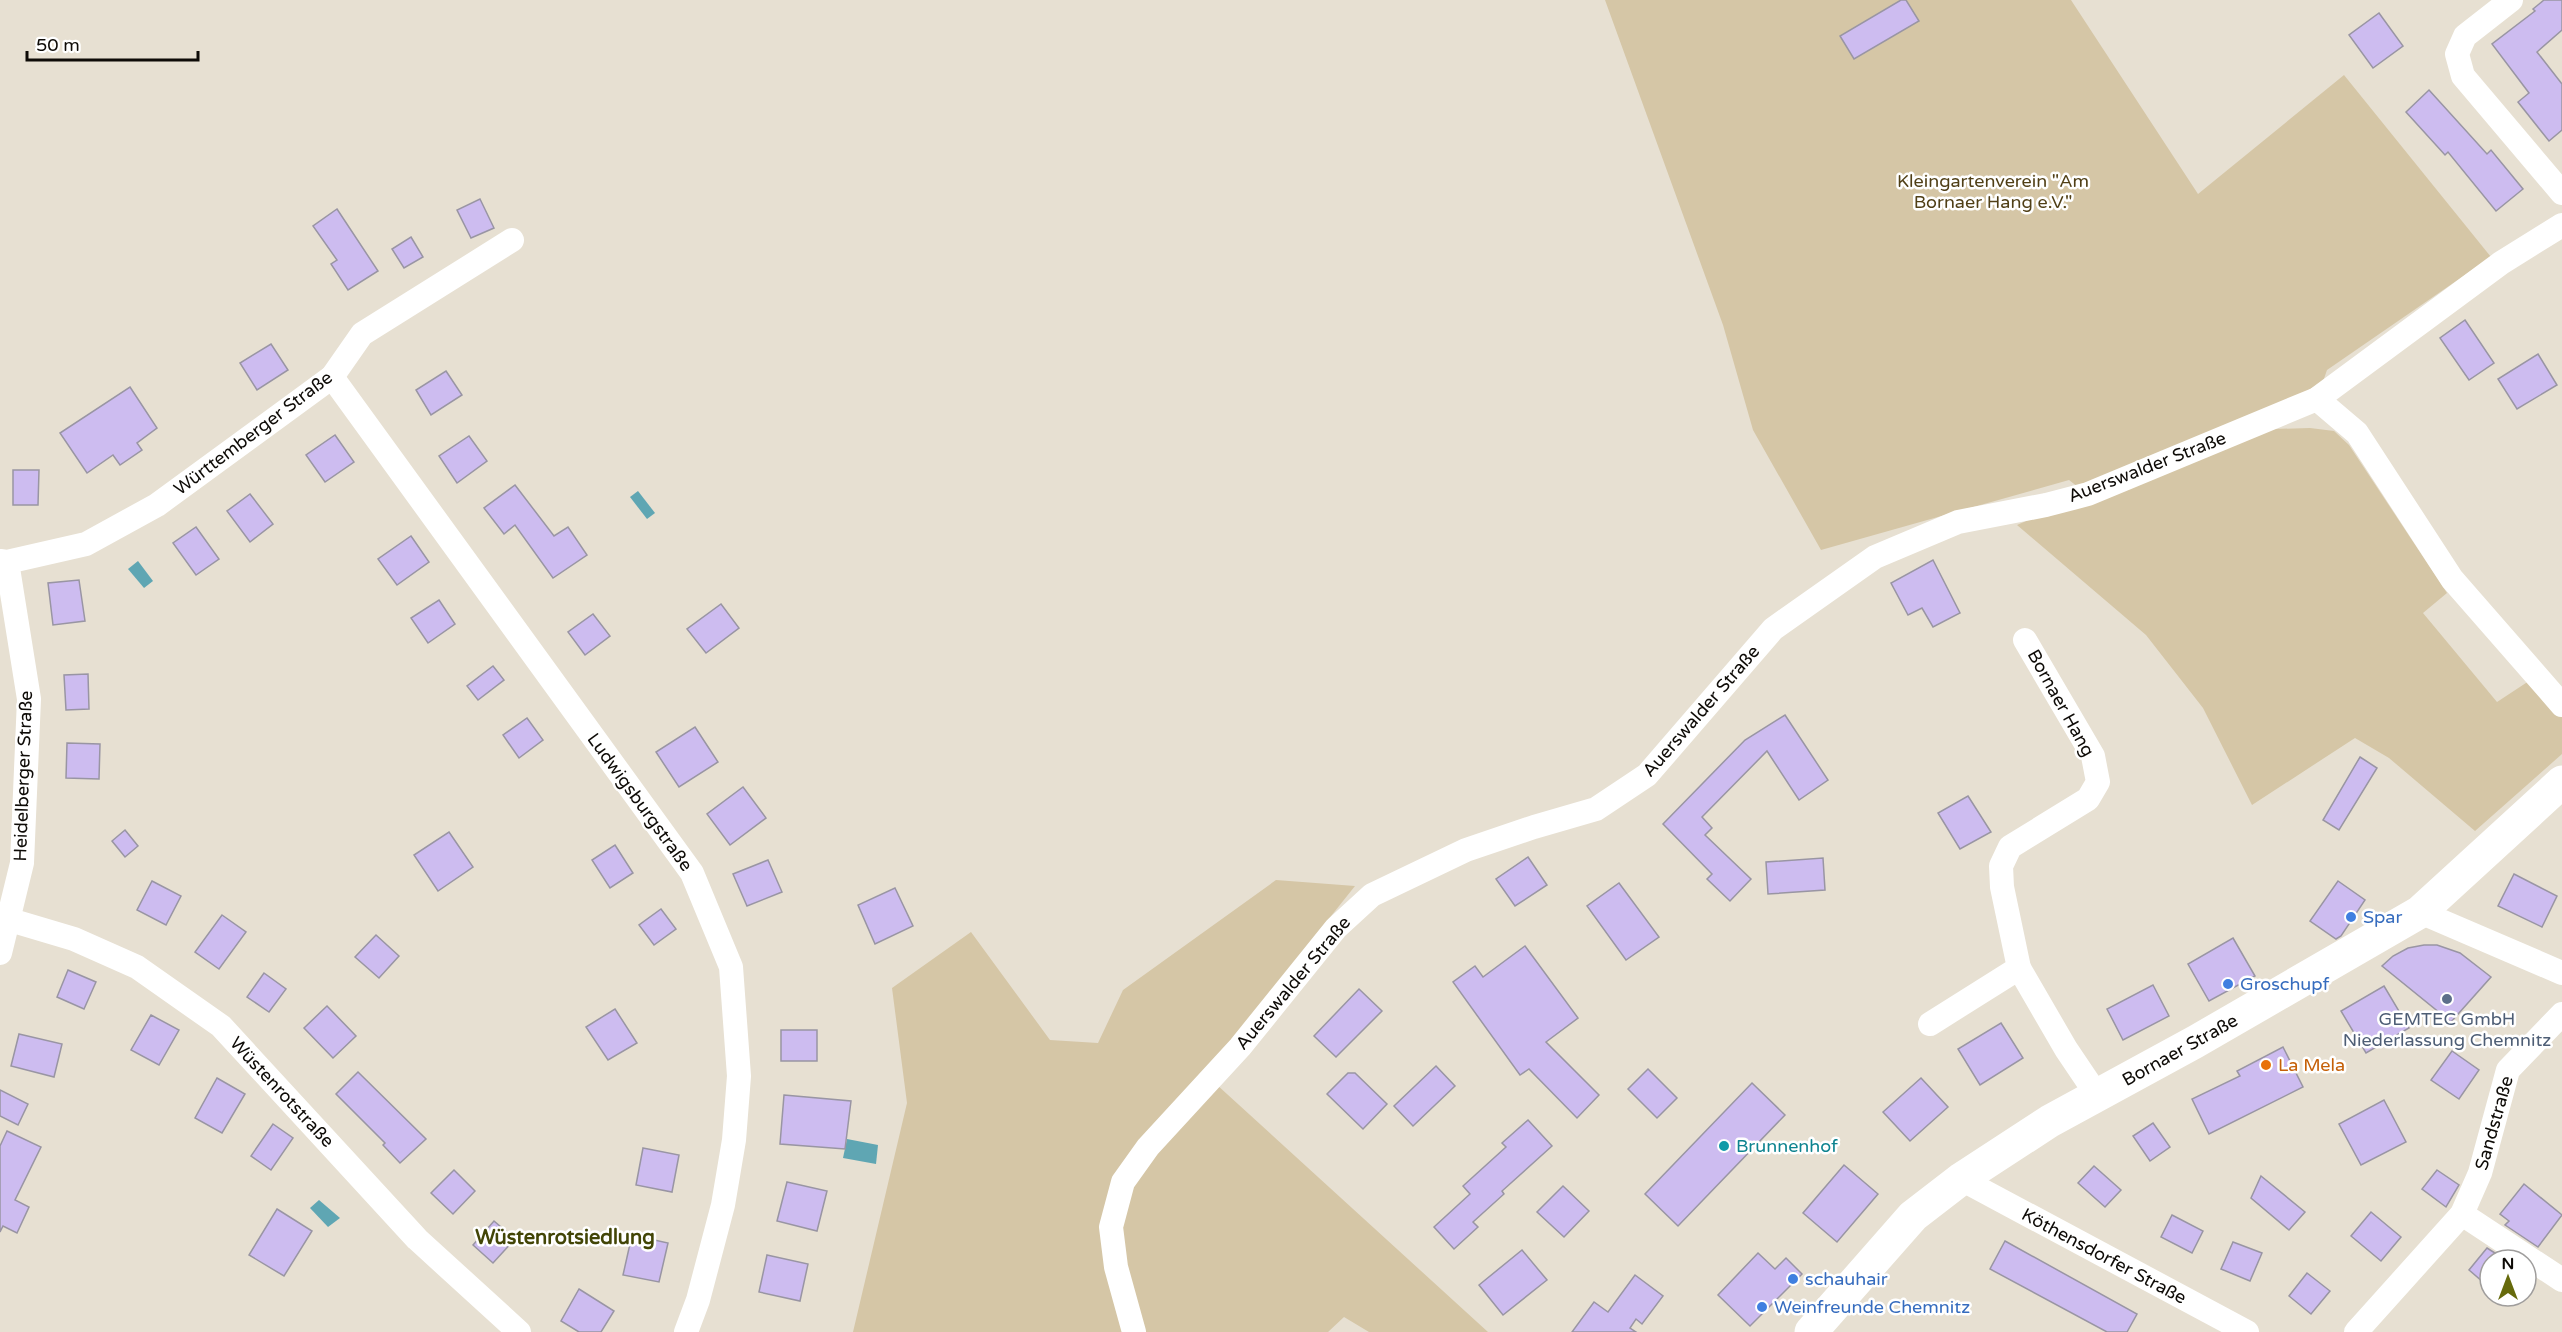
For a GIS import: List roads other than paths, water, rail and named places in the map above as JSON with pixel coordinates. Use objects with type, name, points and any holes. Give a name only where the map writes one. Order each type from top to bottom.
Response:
[{"type":"main road","name":"Bornaer Straße","points":[[1811,1332],[1914,1216],[1961,1179],[2050,1121],[2195,1042],[2420,912],[2562,782]]},
{"type":"street","points":[[2511,0],[2465,36],[2457,54],[2463,76],[2562,193]]},
{"type":"street","name":"Auerswalder Straße","points":[[1134,1332],[1116,1267],[1111,1227],[1123,1182],[1148,1147],[1240,1047],[1336,928],[1372,895],[1466,850],[1534,827],[1596,810],[1647,775],[1773,629],[1875,557],[1958,522],[2046,505],[2088,494],[2317,399],[2501,263],[2562,225]]},
{"type":"street","name":"Württemberger Straße","points":[[4,562],[86,544],[157,505],[332,377],[362,334],[512,240]]},
{"type":"street","name":"Ludwigsburgstraße","points":[[332,377],[692,873],[731,967],[739,1076],[734,1140],[723,1205],[698,1300],[686,1332]]},
{"type":"street","points":[[2317,399],[2357,433],[2452,579],[2562,705]]},
{"type":"street","name":"Heidelberger Straße","points":[[0,953],[4,919],[22,863],[29,699],[4,562]]},
{"type":"street","name":"Bornaer Hang","points":[[2025,640],[2093,756],[2098,782],[2088,799],[2010,848],[2001,867],[2001,887],[2019,968],[2066,1049],[2097,1095]]},
{"type":"street","points":[[2420,912],[2562,973]]},
{"type":"street","name":"Wüstenrotstraße","points":[[4,919],[74,939],[137,967],[221,1026],[417,1239],[519,1332]]},
{"type":"street","points":[[1930,1024],[2019,968]]},
{"type":"street","name":"Sandstraße","points":[[2356,1332],[2462,1214],[2480,1173],[2508,1070],[2562,1014]]},
{"type":"street","name":"Köthensdorfer Straße","points":[[1961,1179],[2221,1326],[2247,1332]]},
{"type":"street","points":[[2462,1214],[2562,1280]]},
{"type":"water","points":[[638,491],[655,513],[647,519],[630,497]]},
{"type":"water","points":[[138,561],[153,581],[144,588],[128,569]]},
{"type":"water","points":[[847,1139],[878,1145],[876,1164],[843,1158]]},
{"type":"water","points":[[319,1200],[340,1218],[328,1227],[310,1208]]},
{"type":"place","name":"Spar","points":[[2351,917]]},
{"type":"place","name":"Groschupf","points":[[2228,984]]},
{"type":"place","name":"GEMTEC GmbH Niederlassung Chemnitz","points":[[2447,999]]},
{"type":"place","name":"La Mela","points":[[2266,1065]]},
{"type":"place","name":"Brunnenhof","points":[[1724,1146]]},
{"type":"place","name":"schauhair","points":[[1793,1279]]},
{"type":"place","name":"Weinfreunde Chemnitz","points":[[1762,1307]]},
{"type":"district","name":"Wüstenrotsiedlung","points":[[565,1238]]},
{"type":"park label","name":"Kleingartenverein \"Am Bornaer Hang e.V.\"","points":[[1993,192]]}]
